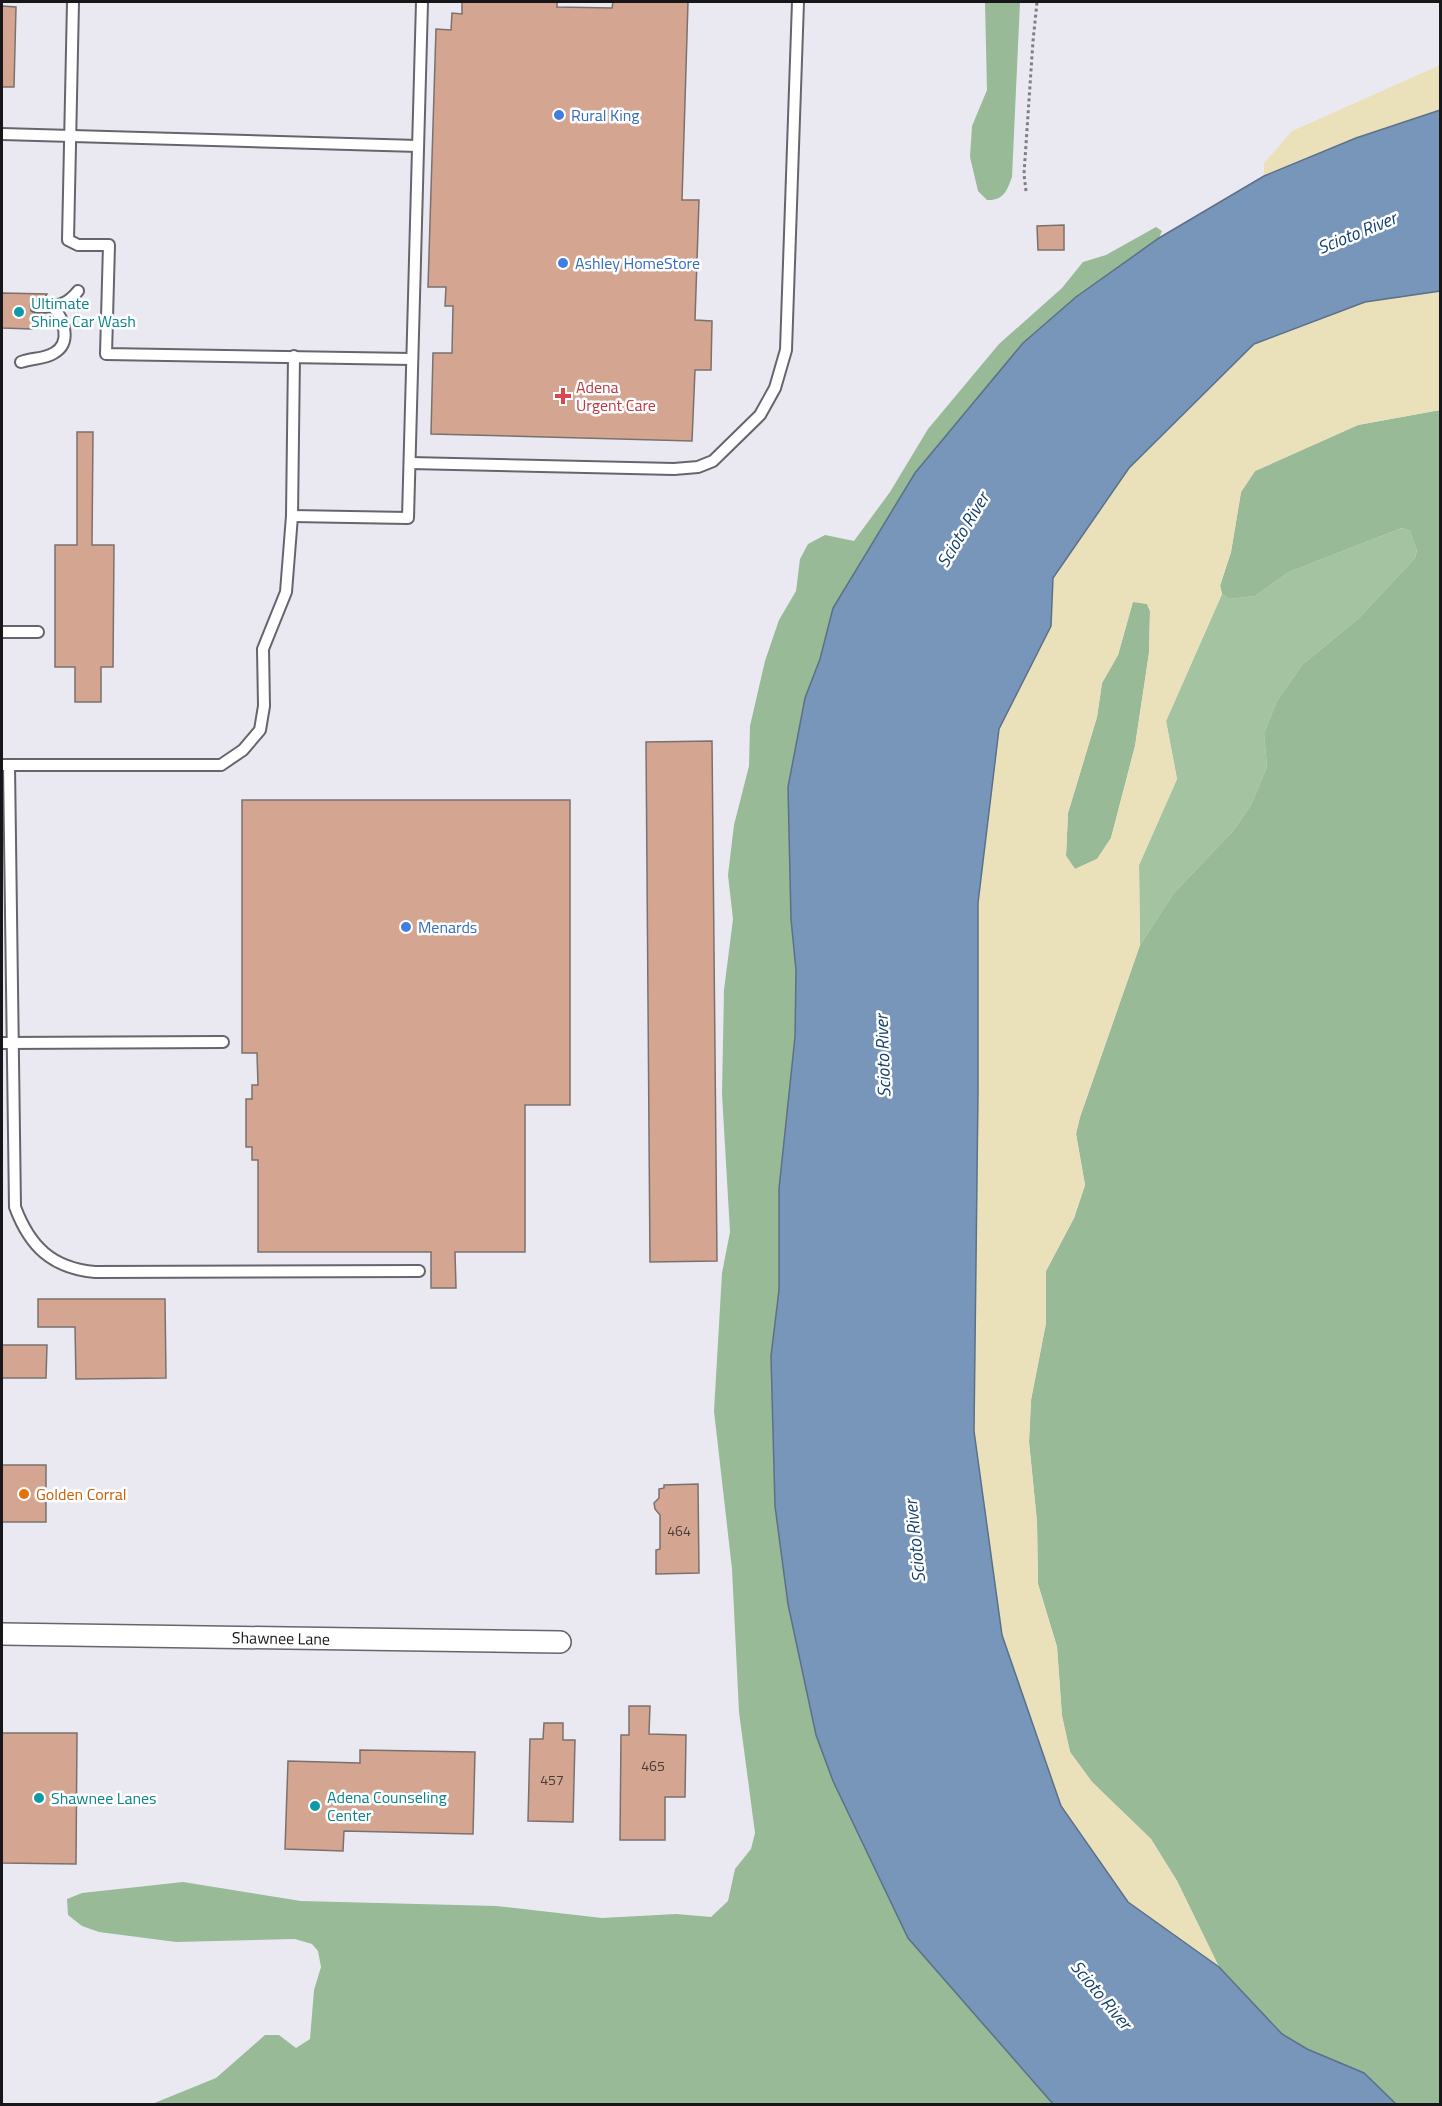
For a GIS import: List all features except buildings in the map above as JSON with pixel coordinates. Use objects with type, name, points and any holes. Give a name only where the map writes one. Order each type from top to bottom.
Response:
[{"type":"street","name":"Shawnee Lane","points":[[2,1634],[560,1642]]},
{"type":"lane","points":[[73,2],[68,240],[78,245],[109,245],[106,354],[412,359]]},
{"type":"lane","points":[[292,516],[408,518],[422,2]]},
{"type":"lane","points":[[410,463],[674,469],[698,467],[713,461],[760,415],[775,388],[786,350],[798,2]]},
{"type":"lane","points":[[2,134],[418,146]]},
{"type":"lane","points":[[37,307],[65,304],[78,291]]},
{"type":"lane","points":[[21,362],[55,353],[62,346],[64,339],[62,317],[53,307]]},
{"type":"lane","points":[[294,356],[292,516],[286,592],[263,649],[264,706],[260,730],[243,750],[221,765],[5,766],[7,1043],[15,1207],[23,1228],[39,1249],[56,1262],[74,1270],[95,1272],[419,1271]]},
{"type":"lane","points":[[2,632],[38,632]]},
{"type":"lane","points":[[7,1043],[223,1042]]},
{"type":"path","points":[[1026,191],[1024,174],[1037,2]]},
{"type":"green space","points":[[985,2],[1020,2],[1012,177],[1004,194],[992,200],[987,200],[978,191],[970,157],[972,126],[987,90]]},
{"type":"green space","points":[[1156,227],[1162,231],[1159,238],[820,659],[805,698],[788,787],[791,919],[796,970],[795,1037],[779,1189],[779,1290],[771,1356],[775,1506],[788,1604],[816,1735],[833,1781],[908,1938],[1053,2104],[152,2104],[216,2078],[265,2035],[279,2035],[296,2048],[310,2039],[314,1990],[321,1967],[318,1951],[312,1944],[295,1939],[176,1942],[99,1932],[82,1926],[68,1915],[67,1899],[82,1893],[183,1882],[301,1901],[496,1906],[602,1918],[676,1914],[711,1917],[728,1901],[735,1869],[751,1849],[755,1833],[739,1712],[732,1569],[714,1411],[722,1273],[730,1232],[722,1094],[724,990],[733,919],[728,875],[734,825],[749,766],[750,726],[765,661],[779,620],[796,591],[800,559],[808,544],[825,535],[854,541],[890,492],[928,429],[999,344],[1062,288],[1083,262],[1106,255]]},
{"type":"green space","points":[[1440,410],[1440,2104],[1396,2104],[1364,2073],[1307,2049],[1282,2034],[1219,1967],[1177,1881],[1151,1839],[1092,1782],[1070,1752],[1062,1716],[1057,1647],[1038,1584],[1037,1522],[1029,1442],[1031,1400],[1046,1323],[1046,1271],[1074,1218],[1085,1185],[1076,1134],[1140,945],[1174,893],[1233,831],[1251,805],[1267,767],[1264,733],[1277,701],[1302,665],[1359,618],[1415,558],[1417,550],[1410,531],[1402,528],[1289,572],[1255,596],[1229,599],[1222,594],[1220,586],[1231,552],[1241,492],[1255,471],[1358,425]]},
{"type":"green space","points":[[1402,528],[1410,531],[1417,549],[1415,558],[1359,618],[1302,665],[1277,701],[1264,733],[1267,767],[1251,805],[1233,831],[1174,893],[1140,945],[1139,865],[1177,779],[1166,721],[1222,594],[1229,599],[1255,596],[1289,572]]},
{"type":"green space","points":[[1133,601],[1147,604],[1150,611],[1149,653],[1135,746],[1111,838],[1097,859],[1075,869],[1066,856],[1068,813],[1097,717],[1102,683],[1118,655]]},
{"type":"sand","points":[[1440,65],[1440,110],[1356,138],[1264,176],[1264,163],[1292,131]]},
{"type":"sand","points":[[1440,291],[1440,410],[1358,425],[1255,471],[1241,492],[1231,552],[1220,585],[1222,594],[1166,721],[1177,779],[1139,865],[1140,945],[1080,1117],[1076,1134],[1085,1185],[1074,1218],[1046,1271],[1046,1323],[1031,1400],[1029,1442],[1037,1522],[1038,1584],[1057,1647],[1062,1716],[1070,1752],[1092,1782],[1151,1839],[1177,1881],[1219,1967],[1128,1902],[1061,1807],[1002,1635],[974,1431],[978,903],[999,729],[1051,626],[1053,578],[1129,468],[1254,344],[1365,302]],"holes":[[[1133,602],[1147,604],[1150,611],[1149,653],[1135,746],[1111,838],[1097,859],[1075,869],[1066,856],[1068,813],[1097,717],[1102,683],[1118,655]]]},
{"type":"water","name":"Scioto River","points":[[1440,110],[1440,291],[1365,302],[1254,344],[1129,468],[1053,578],[1051,626],[999,729],[978,903],[974,1431],[1002,1635],[1061,1806],[1128,1902],[1219,1967],[1282,2034],[1307,2049],[1364,2073],[1396,2104],[1053,2104],[908,1938],[833,1781],[816,1735],[788,1604],[775,1506],[771,1356],[779,1290],[779,1189],[795,1037],[796,970],[791,919],[788,787],[805,698],[820,659],[833,608],[915,473],[1023,343],[1076,297],[1159,238],[1264,176],[1356,138]]},
{"type":"place","name":"Rural King","points":[[559,115]]},
{"type":"place","name":"Ashley HomeStore","points":[[563,263]]},
{"type":"place","name":"Ultimate Shine Car Wash","points":[[19,312]]},
{"type":"place","name":"Adena Urgent Care","points":[[563,396]]},
{"type":"place","name":"Menards","points":[[406,927]]},
{"type":"place","name":"Golden Corral","points":[[24,1494]]},
{"type":"place","name":"Shawnee Lanes","points":[[39,1798]]},
{"type":"place","name":"Adena Counseling Center","points":[[315,1806]]}]
